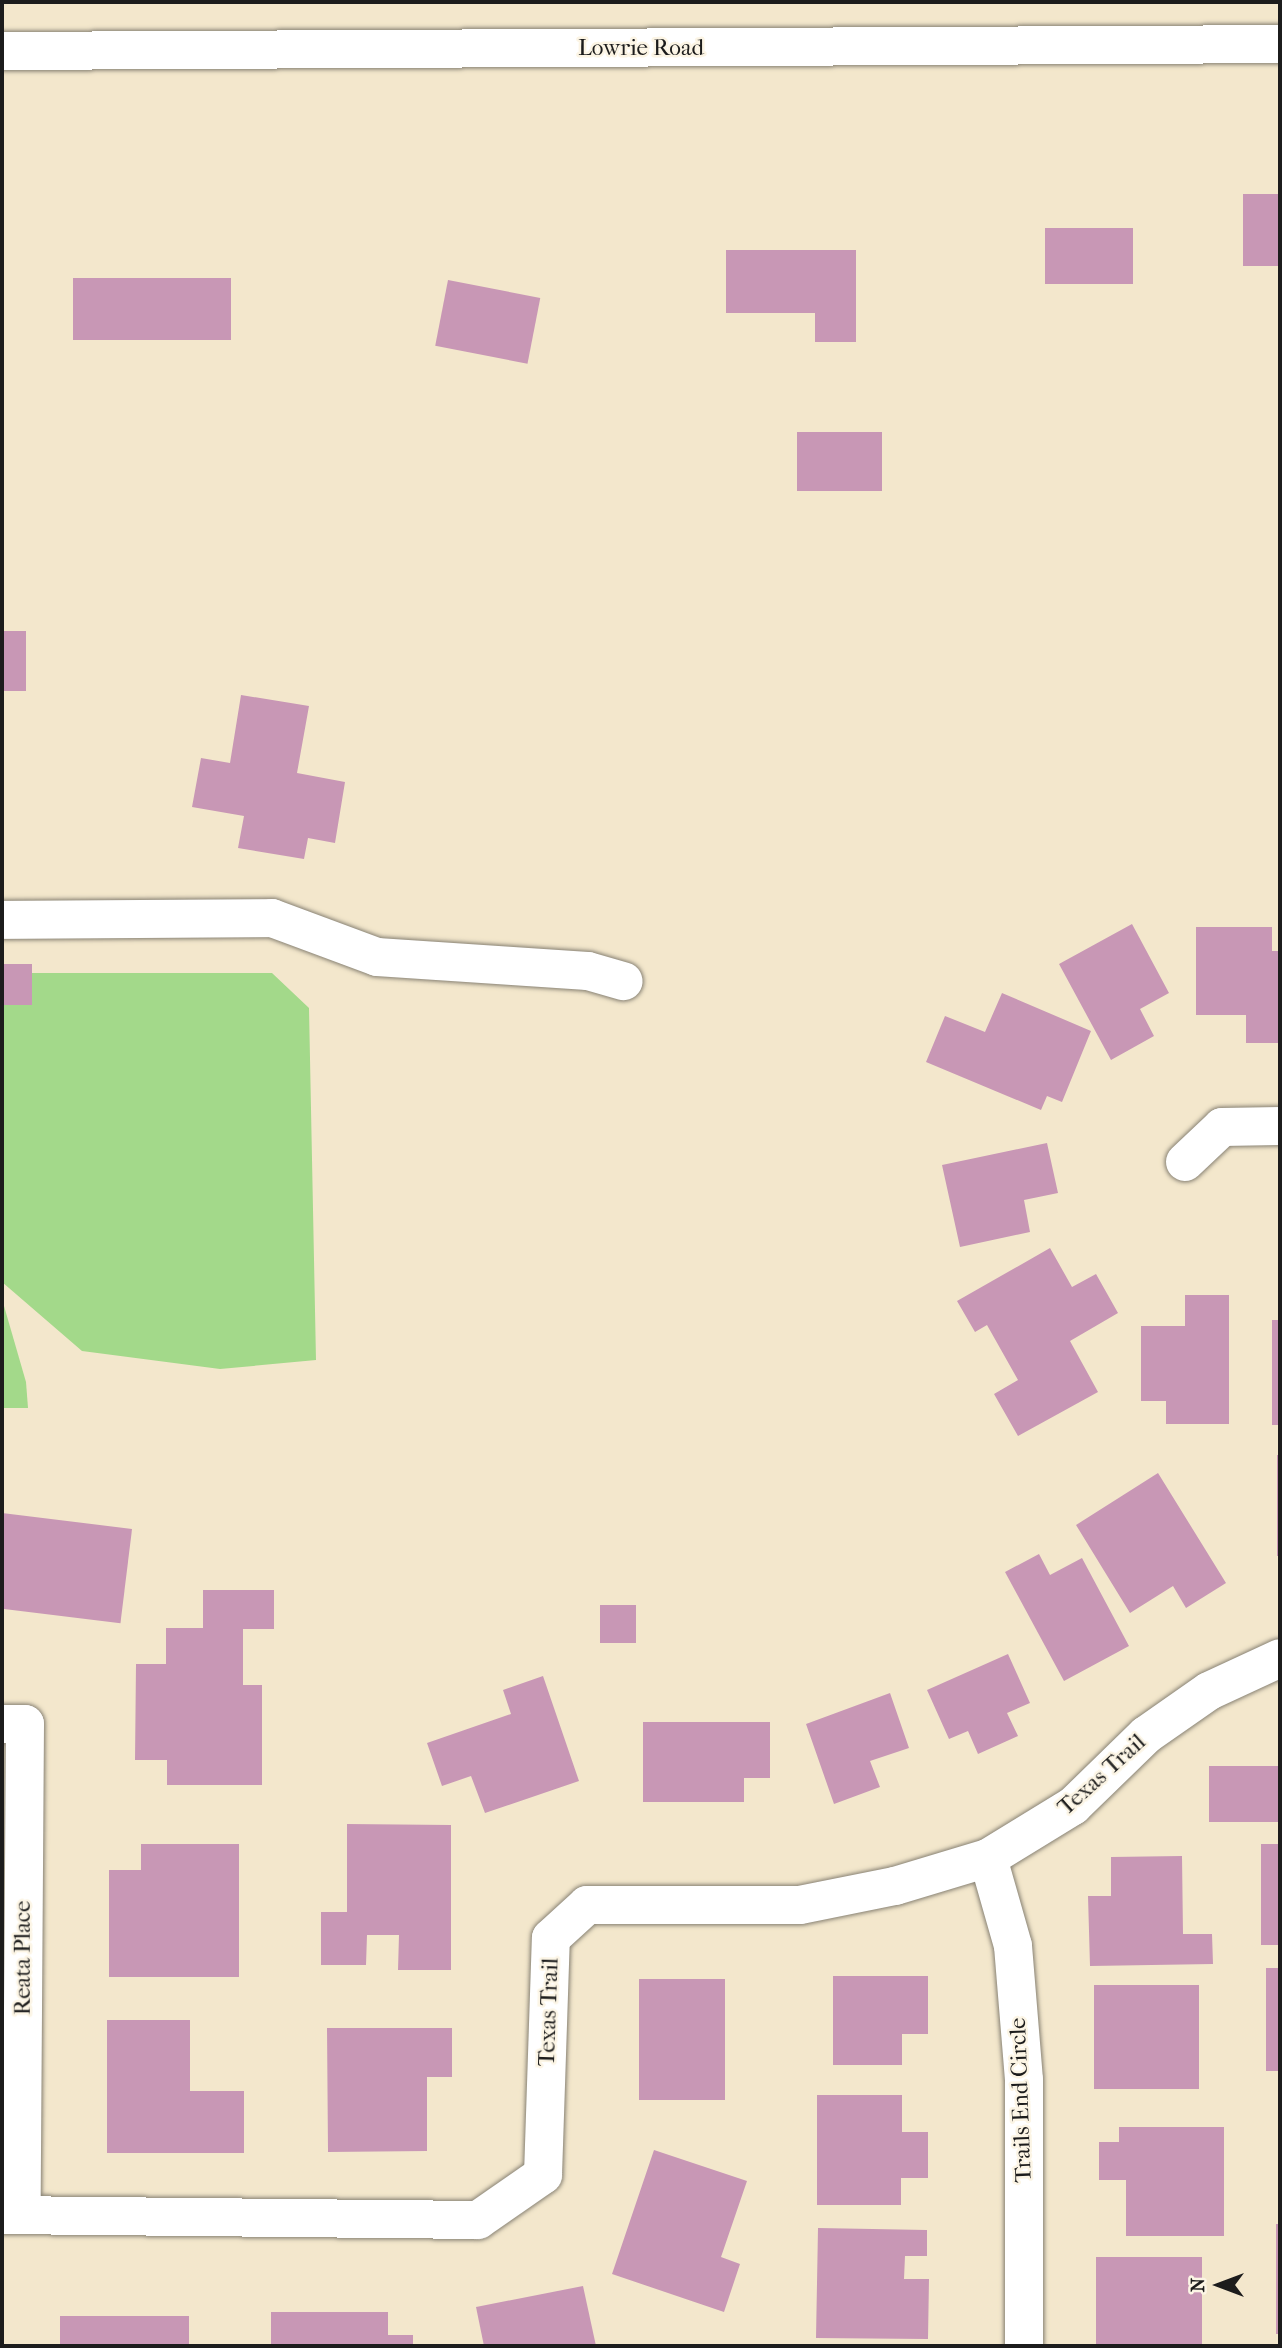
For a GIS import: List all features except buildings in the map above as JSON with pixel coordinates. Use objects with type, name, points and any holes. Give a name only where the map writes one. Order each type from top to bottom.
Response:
[{"type":"street","name":"Lowrie Road","points":[[2,51],[1280,44]]},
{"type":"street","points":[[2,920],[272,918],[377,957],[588,971],[624,981]]},
{"type":"street","points":[[1185,1162],[1222,1127],[1280,1126]]},
{"type":"street","name":"Texas Trail","points":[[12,2215],[478,2220],[543,2175],[551,1938],[587,1905],[800,1905],[895,1886],[988,1858],[1073,1806],[1146,1735],[1198,1699],[1280,1658]]},
{"type":"street","name":"Reata Place","points":[[2,1724],[24,1724],[12,2215]]},
{"type":"street","name":"Trails End Circle","points":[[988,1858],[1013,1946],[1024,2080],[1024,2346]]},
{"type":"green space","points":[[2,964],[32,964],[32,973],[272,973],[309,1008],[316,1360],[220,1369],[82,1351],[2,1282]]},
{"type":"green space","points":[[2,1299],[26,1382],[28,1408],[2,1408]]}]
